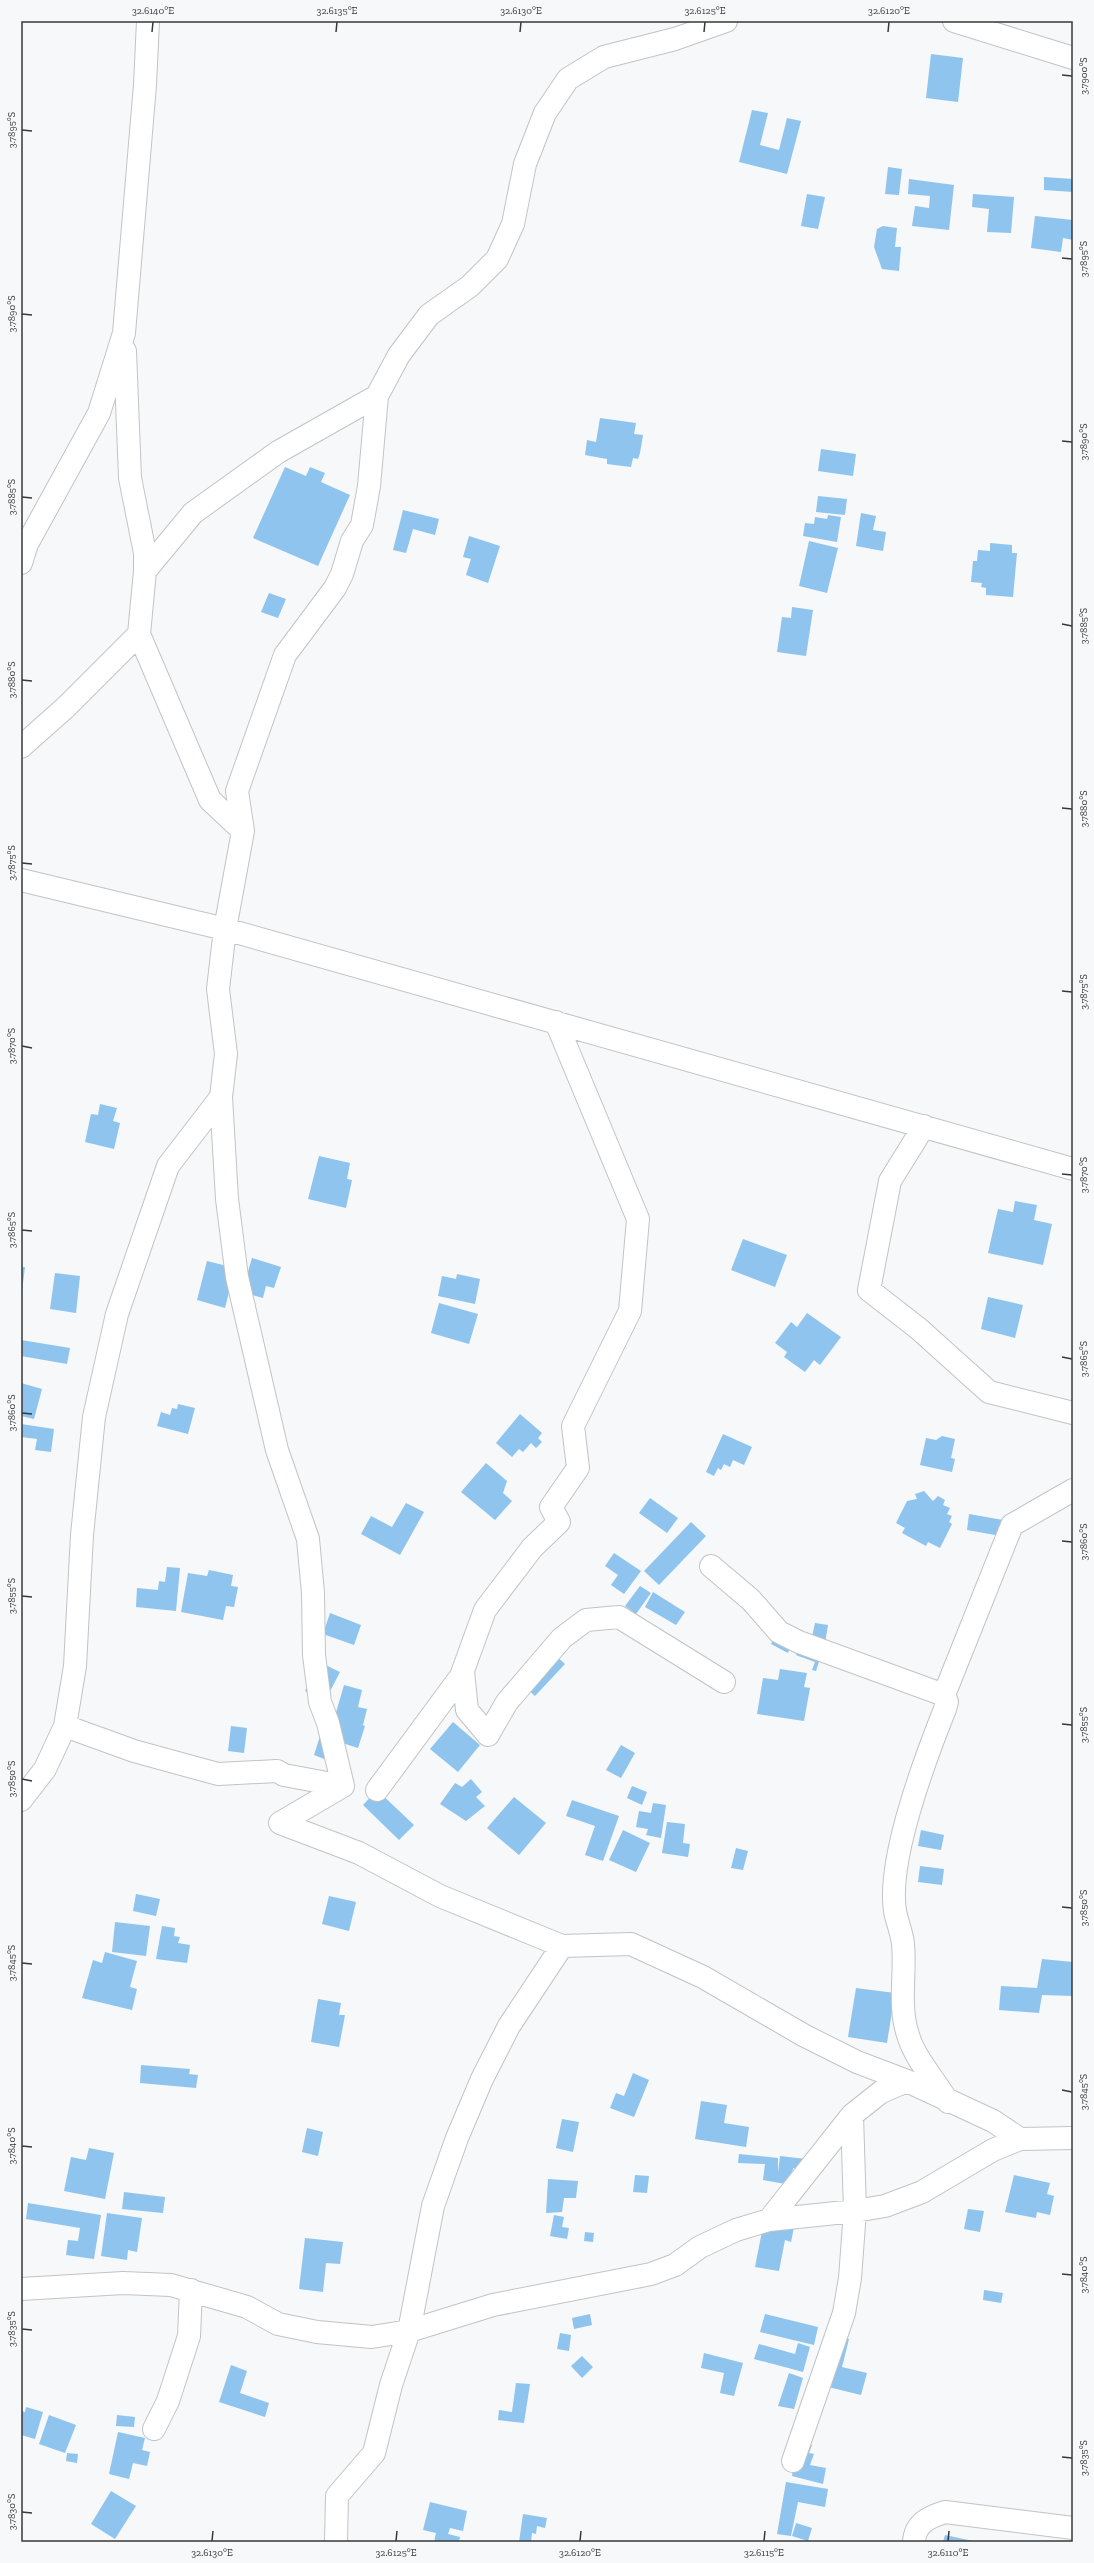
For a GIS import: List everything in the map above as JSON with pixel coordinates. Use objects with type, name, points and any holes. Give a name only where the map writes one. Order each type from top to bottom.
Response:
[{"type":"street","points":[[148,21],[145,84],[124,333],[130,478],[145,552],[145,571],[139,634],[210,800],[243,831]]},
{"type":"street","points":[[343,1786],[328,1723],[320,1702],[314,1655],[313,1593],[308,1539],[277,1450],[237,1277],[227,1200],[221,1097],[226,1054],[218,990],[225,930],[243,831],[237,791],[285,655],[335,588],[342,574],[352,541],[362,525],[369,486],[377,396],[399,355],[429,315],[470,286],[497,259],[513,224],[525,164],[544,113],[568,79],[604,57],[675,39],[726,21]]},
{"type":"street","points":[[954,21],[1073,58]]},
{"type":"street","points":[[21,563],[27,544],[99,413],[124,333]]},
{"type":"street","points":[[145,571],[193,513],[278,452],[377,396]]},
{"type":"street","points":[[21,747],[66,707],[139,634]]},
{"type":"street","points":[[21,880],[225,930],[556,1022],[1073,1169]]},
{"type":"street","points":[[377,1790],[463,1671],[485,1610],[532,1548],[559,1522],[551,1507],[578,1468],[573,1426],[630,1310],[638,1219],[556,1022]]},
{"type":"street","points":[[21,1800],[44,1769],[65,1726],[75,1666],[82,1535],[94,1417],[117,1314],[168,1166],[221,1097]]},
{"type":"street","points":[[924,1126],[890,1181],[869,1290],[919,1329],[989,1392],[1073,1413]]},
{"type":"street","points":[[948,2102],[918,2055],[908,2035],[902,1994],[903,1944],[895,1911],[899,1857],[920,1777],[947,1702],[944,1695],[1012,1525],[1073,1490]]},
{"type":"street","points":[[711,1566],[752,1600],[779,1632],[799,1642],[944,1695]]},
{"type":"street","points":[[463,1671],[467,1710],[488,1735],[507,1702],[562,1638],[586,1620],[619,1617],[724,1682]]},
{"type":"street","points":[[65,1726],[134,1751],[218,1774],[277,1771],[284,1775],[343,1786]]},
{"type":"street","points":[[343,1786],[280,1823],[359,1853],[440,1896],[562,1946],[631,1944],[703,1976],[818,2043],[857,2062],[907,2082],[948,2102],[993,2121],[1020,2139]]},
{"type":"street","points":[[336,2542],[337,2496],[374,2453],[391,2385],[409,2331],[433,2206],[457,2138],[482,2079],[509,2026],[562,1946]]},
{"type":"street","points":[[769,2220],[852,2115],[881,2092],[907,2082]]},
{"type":"street","points":[[793,2462],[844,2313],[850,2278],[855,2211],[852,2115]]},
{"type":"street","points":[[21,2289],[123,2283],[171,2285],[247,2307],[278,2324],[317,2332],[372,2337],[409,2331],[493,2305],[651,2274],[675,2264],[700,2247],[736,2230],[769,2220],[855,2211],[885,2206],[922,2192],[993,2150],[1020,2139],[1073,2138]]},
{"type":"street","points":[[154,2429],[168,2401],[189,2336],[191,2290]]},
{"type":"street","points":[[914,2542],[914,2533],[926,2517],[945,2512],[1073,2528]]},
{"type":"building","points":[[931,54],[963,58],[958,102],[926,98]]},
{"type":"building","points":[[752,110],[768,113],[760,145],[779,150],[787,118],[801,121],[787,174],[739,162]]},
{"type":"building","points":[[888,167],[902,169],[899,195],[885,194]]},
{"type":"building","points":[[1044,177],[1073,179],[1073,192],[1044,190]]},
{"type":"building","points":[[909,179],[954,185],[949,230],[912,226],[915,206],[929,208],[930,196],[908,194]]},
{"type":"building","points":[[807,194],[825,197],[818,229],[801,226]]},
{"type":"building","points":[[973,194],[1014,197],[1011,233],[987,232],[989,209],[972,207]]},
{"type":"building","points":[[1035,216],[1073,220],[1073,240],[1063,238],[1061,252],[1031,248]]},
{"type":"building","points":[[883,226],[897,228],[895,247],[901,247],[899,271],[882,269],[874,247],[877,229]]},
{"type":"building","points":[[600,418],[636,423],[634,434],[643,435],[638,459],[633,458],[631,467],[607,464],[607,459],[585,455],[587,440],[596,442]]},
{"type":"building","points":[[821,449],[856,454],[853,476],[818,471]]},
{"type":"building","points":[[285,467],[306,476],[310,467],[325,473],[321,482],[350,495],[318,566],[253,538]]},
{"type":"building","points":[[818,496],[847,499],[845,515],[816,512]]},
{"type":"building","points":[[403,510],[439,519],[435,535],[413,529],[406,553],[393,550]]},
{"type":"building","points":[[861,513],[876,516],[873,530],[886,532],[883,551],[856,546]]},
{"type":"building","points":[[828,515],[841,517],[837,542],[803,536],[805,523],[814,524],[815,517],[827,519]]},
{"type":"building","points":[[469,536],[500,546],[488,583],[466,575],[471,559],[463,557]]},
{"type":"building","points":[[809,541],[838,548],[827,593],[799,586]]},
{"type":"building","points":[[990,543],[1012,545],[1012,553],[1017,553],[1013,597],[986,595],[986,588],[981,587],[982,583],[971,582],[973,561],[977,561],[978,550],[990,551]]},
{"type":"building","points":[[269,593],[286,599],[278,618],[261,612]]},
{"type":"building","points":[[792,607],[813,610],[806,656],[777,652],[782,617],[791,618]]},
{"type":"building","points":[[100,1104],[117,1108],[113,1121],[120,1123],[114,1149],[85,1142],[91,1114],[98,1115]]},
{"type":"building","points":[[319,1156],[350,1163],[347,1179],[352,1180],[346,1208],[308,1199]]},
{"type":"building","points":[[1015,1201],[1037,1205],[1034,1220],[1052,1224],[1043,1265],[988,1253],[998,1209],[1013,1212]]},
{"type":"building","points":[[743,1239],[787,1255],[775,1287],[731,1270]]},
{"type":"building","points":[[252,1258],[281,1267],[274,1288],[266,1286],[263,1298],[242,1292]]},
{"type":"building","points":[[207,1261],[235,1268],[225,1308],[197,1300]]},
{"type":"building","points":[[21,1267],[25,1267],[22,1291],[21,1291]]},
{"type":"building","points":[[55,1273],[80,1276],[76,1313],[50,1309]]},
{"type":"building","points":[[457,1274],[480,1279],[475,1304],[438,1296],[442,1276],[456,1279]]},
{"type":"building","points":[[988,1297],[1023,1305],[1015,1338],[981,1329]]},
{"type":"building","points":[[439,1303],[478,1314],[469,1344],[431,1333]]},
{"type":"building","points":[[807,1313],[841,1337],[820,1365],[814,1360],[805,1372],[784,1357],[787,1352],[775,1343],[791,1322],[797,1327]]},
{"type":"building","points":[[21,1340],[70,1348],[67,1364],[21,1356]]},
{"type":"building","points":[[21,1383],[42,1389],[34,1419],[21,1416]]},
{"type":"building","points":[[178,1404],[195,1408],[188,1434],[157,1426],[161,1412],[170,1415],[172,1408],[177,1409]]},
{"type":"building","points":[[520,1414],[542,1433],[538,1438],[542,1442],[536,1448],[531,1443],[523,1452],[519,1449],[512,1457],[496,1443]]},
{"type":"building","points":[[21,1424],[54,1429],[51,1452],[35,1450],[37,1439],[21,1437]]},
{"type":"building","points":[[723,1434],[752,1447],[744,1465],[733,1460],[730,1467],[724,1464],[721,1470],[718,1468],[714,1476],[706,1472]]},
{"type":"building","points":[[942,1436],[955,1439],[951,1458],[955,1459],[952,1472],[920,1465],[926,1438],[936,1440]]},
{"type":"building","points":[[486,1463],[507,1481],[503,1493],[512,1501],[495,1520],[461,1492]]},
{"type":"building","points":[[924,1491],[933,1501],[938,1496],[945,1500],[943,1505],[950,1508],[947,1514],[952,1516],[949,1522],[952,1524],[940,1548],[928,1542],[926,1546],[902,1533],[905,1528],[896,1523],[907,1501],[917,1499],[915,1494]]},
{"type":"building","points":[[650,1498],[678,1518],[667,1533],[639,1513]]},
{"type":"building","points":[[406,1503],[424,1512],[400,1555],[361,1534],[371,1516],[392,1527]]},
{"type":"building","points":[[969,1514],[1003,1520],[1001,1536],[967,1530]]},
{"type":"building","points":[[691,1522],[706,1536],[659,1585],[644,1571]]},
{"type":"building","points":[[614,1553],[641,1571],[624,1594],[611,1585],[618,1575],[605,1566]]},
{"type":"building","points":[[167,1567],[180,1568],[176,1611],[136,1607],[137,1588],[158,1590],[159,1581],[165,1582]]},
{"type":"building","points":[[209,1570],[233,1575],[231,1586],[238,1587],[234,1607],[226,1606],[223,1620],[181,1612],[188,1573],[207,1576]]},
{"type":"building","points":[[640,1586],[651,1593],[636,1614],[625,1606]]},
{"type":"building","points":[[653,1592],[685,1612],[676,1625],[645,1607]]},
{"type":"building","points":[[330,1613],[361,1625],[354,1645],[323,1634]]},
{"type":"building","points":[[815,1623],[828,1625],[824,1649],[810,1646]]},
{"type":"building","points":[[774,1638],[791,1646],[788,1653],[771,1644]]},
{"type":"building","points":[[800,1644],[822,1652],[816,1671],[812,1670],[815,1662],[796,1655]]},
{"type":"building","points":[[553,1653],[565,1664],[535,1696],[523,1685]]},
{"type":"building","points":[[319,1662],[340,1672],[325,1701],[305,1691]]},
{"type":"building","points":[[780,1669],[807,1673],[804,1687],[810,1688],[804,1721],[757,1714],[763,1678],[778,1680]]},
{"type":"building","points":[[344,1685],[362,1690],[358,1707],[367,1709],[363,1725],[357,1723],[365,1726],[358,1748],[333,1740],[327,1760],[314,1755],[327,1714],[335,1716]]},
{"type":"building","points":[[453,1722],[480,1745],[458,1772],[430,1749]]},
{"type":"building","points":[[231,1726],[247,1728],[244,1753],[228,1751]]},
{"type":"building","points":[[621,1745],[635,1753],[621,1778],[606,1770]]},
{"type":"building","points":[[471,1779],[482,1792],[476,1797],[485,1806],[466,1821],[440,1804],[455,1783],[462,1787]]},
{"type":"building","points":[[632,1786],[647,1792],[642,1805],[627,1798]]},
{"type":"building","points":[[377,1790],[414,1825],[399,1840],[363,1805]]},
{"type":"building","points":[[514,1797],[546,1823],[519,1855],[487,1828]]},
{"type":"building","points":[[572,1800],[619,1816],[603,1861],[585,1855],[595,1826],[566,1816]]},
{"type":"building","points":[[653,1803],[666,1805],[661,1838],[646,1835],[648,1829],[636,1827],[639,1811],[651,1813]]},
{"type":"building","points":[[667,1822],[685,1824],[683,1843],[690,1844],[688,1857],[662,1853]]},
{"type":"building","points":[[623,1830],[650,1843],[636,1872],[609,1860]]},
{"type":"building","points":[[921,1830],[944,1835],[941,1850],[918,1846]]},
{"type":"building","points":[[736,1848],[748,1851],[743,1870],[731,1868]]},
{"type":"building","points":[[920,1866],[944,1869],[942,1885],[918,1882]]},
{"type":"building","points":[[136,1894],[160,1899],[156,1916],[133,1911]]},
{"type":"building","points":[[329,1896],[356,1902],[349,1931],[322,1924]]},
{"type":"building","points":[[115,1922],[150,1926],[146,1956],[112,1952]]},
{"type":"building","points":[[162,1926],[175,1928],[174,1936],[180,1937],[178,1943],[190,1945],[187,1963],[156,1959]]},
{"type":"building","points":[[105,1952],[137,1961],[130,1987],[137,1989],[132,2010],[82,1998],[93,1960],[102,1963]]},
{"type":"building","points":[[1042,1959],[1073,1962],[1073,1996],[1042,1995],[1039,2013],[999,2010],[1001,1986],[1037,1988]]},
{"type":"building","points":[[856,1988],[895,1993],[887,2043],[848,2037]]},
{"type":"building","points":[[318,1999],[341,2003],[339,2015],[345,2015],[339,2047],[311,2042]]},
{"type":"building","points":[[141,2065],[190,2069],[189,2074],[198,2075],[196,2088],[140,2083]]},
{"type":"building","points":[[633,2073],[649,2080],[634,2117],[610,2108],[616,2093],[624,2096]]},
{"type":"building","points":[[701,2101],[727,2105],[724,2123],[749,2127],[746,2147],[695,2139]]},
{"type":"building","points":[[562,2119],[579,2122],[573,2152],[556,2148]]},
{"type":"building","points":[[307,2128],[323,2132],[318,2156],[302,2152]]},
{"type":"building","points":[[89,2148],[114,2153],[105,2199],[64,2191],[71,2157],[86,2160]]},
{"type":"building","points":[[739,2154],[778,2158],[778,2173],[780,2156],[806,2159],[805,2169],[793,2168],[791,2185],[763,2180],[765,2164],[738,2163]]},
{"type":"building","points":[[635,2175],[649,2176],[647,2193],[633,2192]]},
{"type":"building","points":[[1014,2175],[1050,2183],[1047,2194],[1054,2196],[1050,2215],[1037,2212],[1036,2218],[1005,2212]]},
{"type":"building","points":[[548,2179],[578,2181],[576,2198],[564,2198],[562,2212],[546,2213]]},
{"type":"building","points":[[124,2192],[165,2197],[163,2213],[122,2209]]},
{"type":"building","points":[[28,2203],[101,2215],[94,2259],[66,2255],[68,2240],[78,2241],[80,2228],[26,2219]]},
{"type":"building","points":[[968,2209],[984,2211],[980,2232],[964,2229]]},
{"type":"building","points":[[107,2213],[142,2218],[137,2252],[128,2250],[127,2260],[101,2256]]},
{"type":"building","points":[[554,2215],[564,2217],[562,2227],[569,2228],[567,2239],[550,2236]]},
{"type":"building","points":[[764,2221],[794,2227],[791,2242],[785,2240],[779,2271],[755,2267]]},
{"type":"building","points":[[585,2232],[594,2233],[593,2242],[584,2241]]},
{"type":"building","points":[[305,2238],[343,2242],[340,2264],[326,2263],[323,2292],[299,2289]]},
{"type":"building","points":[[984,2290],[1003,2293],[1001,2303],[983,2300]]},
{"type":"building","points":[[590,2314],[592,2325],[574,2329],[572,2318]]},
{"type":"building","points":[[765,2314],[818,2327],[814,2345],[760,2332]]},
{"type":"building","points":[[560,2333],[571,2335],[569,2351],[557,2349]]},
{"type":"building","points":[[833,2335],[849,2339],[842,2367],[867,2373],[861,2395],[820,2385]]},
{"type":"building","points":[[798,2343],[810,2347],[803,2372],[754,2359],[759,2344],[795,2354]]},
{"type":"building","points":[[704,2353],[743,2363],[734,2396],[720,2393],[724,2373],[701,2368]]},
{"type":"building","points":[[582,2356],[593,2367],[582,2378],[571,2366]]},
{"type":"building","points":[[231,2365],[247,2371],[240,2393],[269,2403],[265,2417],[219,2402]]},
{"type":"building","points":[[789,2373],[803,2378],[794,2409],[778,2406]]},
{"type":"building","points":[[516,2383],[530,2384],[524,2423],[498,2420],[499,2410],[512,2412]]},
{"type":"building","points":[[26,2407],[43,2412],[35,2439],[21,2435],[21,2411],[25,2412]]},
{"type":"building","points":[[49,2415],[76,2425],[65,2453],[39,2444]]},
{"type":"building","points":[[117,2415],[135,2417],[134,2427],[116,2426]]},
{"type":"building","points":[[118,2432],[145,2438],[142,2450],[150,2452],[147,2466],[133,2463],[129,2479],[109,2474]]},
{"type":"building","points":[[797,2441],[812,2445],[809,2453],[814,2454],[810,2465],[826,2468],[823,2484],[792,2476]]},
{"type":"building","points":[[67,2453],[78,2454],[77,2463],[66,2461]]},
{"type":"building","points":[[786,2482],[828,2489],[825,2507],[798,2502],[791,2536],[777,2534]]},
{"type":"building","points":[[111,2491],[136,2506],[115,2539],[91,2524]]},
{"type":"building","points":[[430,2502],[467,2511],[463,2531],[450,2528],[448,2534],[460,2537],[459,2542],[434,2542],[436,2533],[423,2530]]},
{"type":"building","points":[[523,2514],[547,2518],[545,2528],[537,2526],[536,2534],[532,2533],[531,2542],[519,2542]]},
{"type":"building","points":[[796,2523],[812,2528],[808,2541],[792,2536]]},
{"type":"building","points":[[945,2535],[973,2541],[973,2542],[943,2542]]}]
